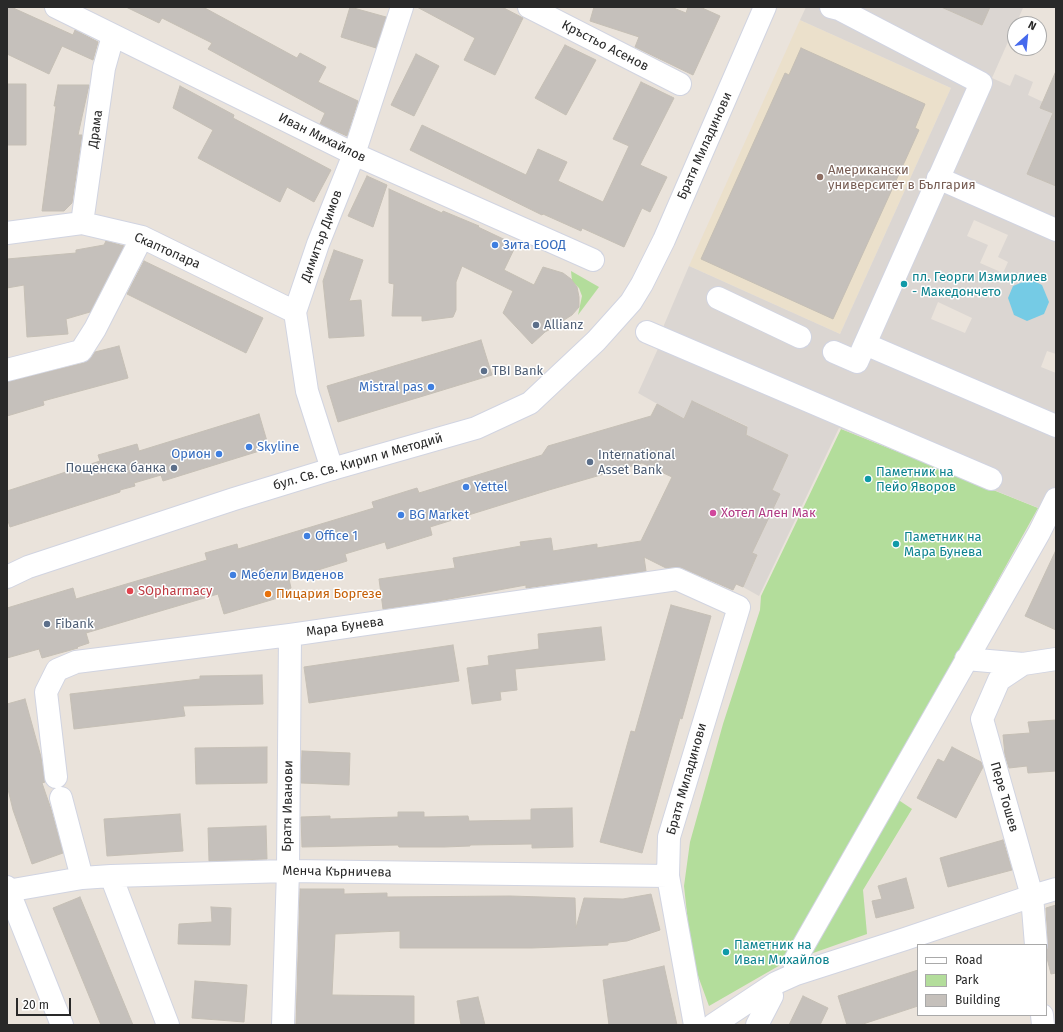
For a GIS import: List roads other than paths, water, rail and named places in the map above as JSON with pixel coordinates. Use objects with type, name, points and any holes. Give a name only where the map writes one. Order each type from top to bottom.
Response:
[{"type":"street","name":"Иван Михайлов","points":[[56,7],[354,154],[593,260]]},
{"type":"street","name":"Димитър Димов","points":[[332,469],[307,391],[295,312],[318,244],[354,154],[402,7]]},
{"type":"street","name":"Кръстьо Асенов","points":[[529,7],[680,84]]},
{"type":"street","name":"Братя Миладинови","points":[[642,284],[664,240],[765,7]]},
{"type":"street","points":[[831,7],[838,9],[981,83],[857,362],[834,352]]},
{"type":"street","name":"Драма","points":[[82,223],[104,68],[113,36]]},
{"type":"street","points":[[938,178],[1056,230]]},
{"type":"street","name":"Скаптопара","points":[[7,233],[82,223],[142,237],[295,312]]},
{"type":"street","points":[[7,370],[81,351],[95,329],[142,237]]},
{"type":"street","name":"бул. Св. Св. Кирил и Методий","points":[[7,577],[17,568],[227,501],[476,428],[530,403],[596,341],[631,302],[642,284]]},
{"type":"street","points":[[718,298],[800,337]]},
{"type":"street","points":[[647,332],[991,479]]},
{"type":"street","points":[[865,344],[1056,426]]},
{"type":"street","points":[[801,968],[966,659],[1039,533],[1056,499]]},
{"type":"street","name":"Мара Бунева","points":[[82,878],[59,788],[46,692],[57,670],[76,662],[290,635],[677,579],[739,606]]},
{"type":"street","name":"Братя Миладинови","points":[[695,1025],[668,876],[669,837],[739,606]]},
{"type":"street","name":"Братя Иванови","points":[[283,1025],[288,871],[290,635]]},
{"type":"street","points":[[966,659],[1023,664],[1056,660]]},
{"type":"street","name":"Пере Тошев","points":[[1023,664],[999,680],[982,719],[1032,896],[1036,944]]},
{"type":"street","name":"Менча Кърничева","points":[[8,890],[82,878],[111,876],[288,871],[668,876]]},
{"type":"street","points":[[111,876],[168,1025]]},
{"type":"street","points":[[713,1025],[801,968],[905,939],[1056,889]]},
{"type":"street","points":[[8,890],[62,1025]]},
{"type":"street","points":[[757,1025],[772,996]]},
{"type":"water","points":[[1030,279],[1042,285],[1049,302],[1044,314],[1027,321],[1014,315],[1008,298],[1013,286]]},
{"type":"place","name":"Американски университет в България","points":[[820,177]]},
{"type":"place","name":"Зита ЕООД","points":[[495,245]]},
{"type":"place","name":"пл. Георги Измирлиев - Македончето","points":[[904,284]]},
{"type":"place","name":"Allianz","points":[[536,325]]},
{"type":"place","name":"TBI Bank","points":[[484,371]]},
{"type":"place","name":"Mistral pas","points":[[431,387]]},
{"type":"place","name":"Skyline","points":[[249,447]]},
{"type":"place","name":"Орион","points":[[219,454]]},
{"type":"place","name":"International Asset Bank","points":[[590,462]]},
{"type":"place","name":"Пощенска банка","points":[[174,468]]},
{"type":"place","name":"Паметник на Пейо Яворов","points":[[868,479]]},
{"type":"place","name":"Yettel","points":[[466,487]]},
{"type":"place","name":"Хотел Ален Мак","points":[[713,513]]},
{"type":"place","name":"BG Market","points":[[401,515]]},
{"type":"place","name":"Office 1","points":[[307,536]]},
{"type":"place","name":"Паметник на Мара Бунева","points":[[896,544]]},
{"type":"place","name":"Мебели Виденов","points":[[233,575]]},
{"type":"place","name":"SOpharmacy","points":[[130,591]]},
{"type":"place","name":"Пицария Боргезе","points":[[268,594]]},
{"type":"place","name":"Fibank","points":[[47,624]]},
{"type":"place","name":"Паметник на Иван Михайлов","points":[[726,952]]}]
